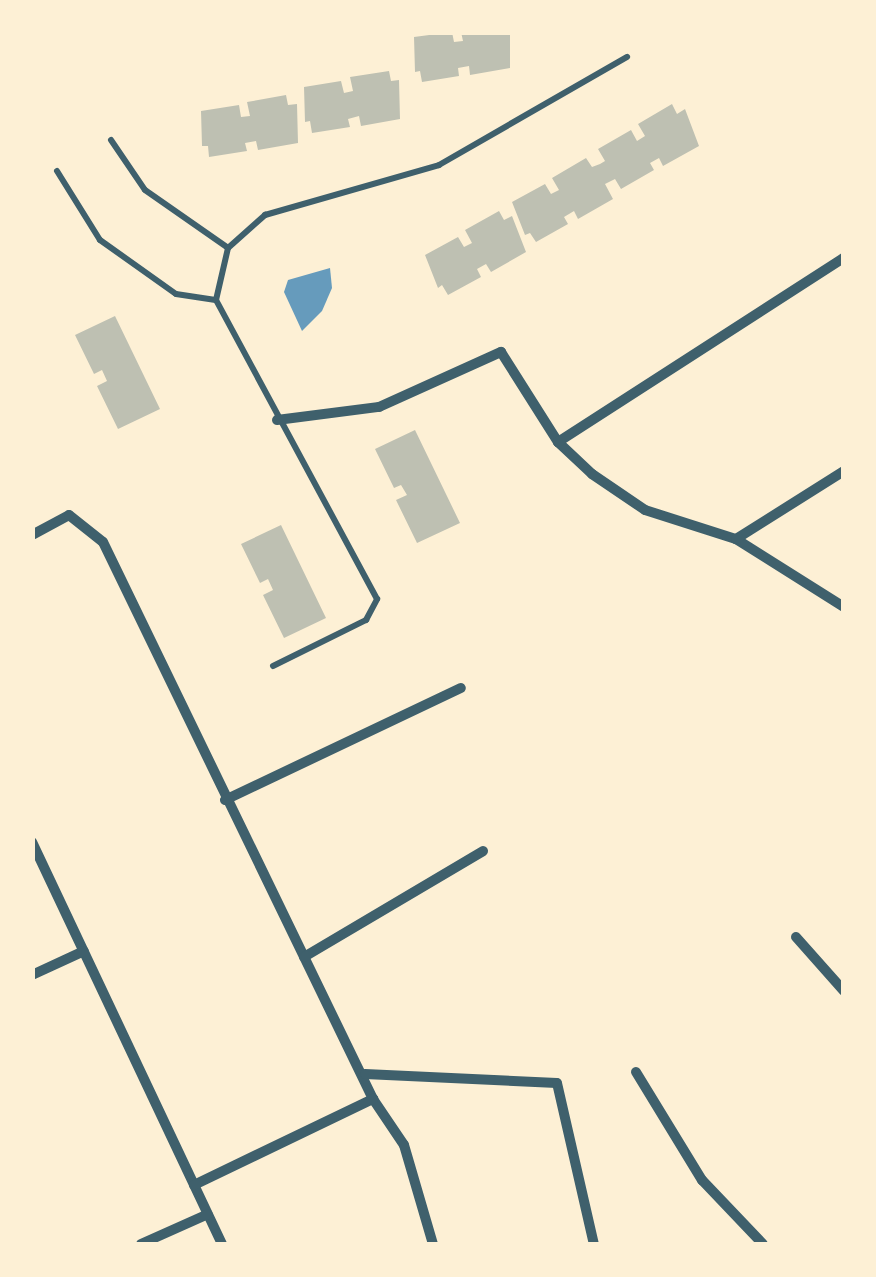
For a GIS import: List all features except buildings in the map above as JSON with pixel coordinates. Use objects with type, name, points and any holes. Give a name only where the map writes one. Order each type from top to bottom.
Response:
[{"type":"street","points":[[558,442],[844,258]]},
{"type":"street","points":[[277,420],[379,406],[500,352],[558,442],[592,474],[646,510],[736,540],[844,607]]},
{"type":"street","points":[[736,540],[844,470]]},
{"type":"street","points":[[32,535],[70,516],[103,542],[373,1099],[404,1145],[433,1244]]},
{"type":"street","points":[[225,800],[461,688]]},
{"type":"street","points":[[32,842],[222,1244]]},
{"type":"street","points":[[304,957],[484,852]]},
{"type":"street","points":[[796,937],[844,991]]},
{"type":"street","points":[[32,975],[84,951]]},
{"type":"street","points":[[636,1072],[702,1180],[763,1244]]},
{"type":"street","points":[[364,1074],[557,1083],[594,1244]]},
{"type":"street","points":[[194,1185],[373,1099]]},
{"type":"street","points":[[140,1244],[208,1214]]},
{"type":"lane","points":[[273,666],[366,620],[377,599],[277,420],[216,300],[228,248],[266,215],[439,165],[627,57]]},
{"type":"lane","points":[[111,140],[145,190],[228,248]]},
{"type":"lane","points":[[57,171],[100,240],[176,294],[216,300]]},
{"type":"water","points":[[330,268],[332,288],[322,311],[302,331],[284,292],[288,280]]}]
